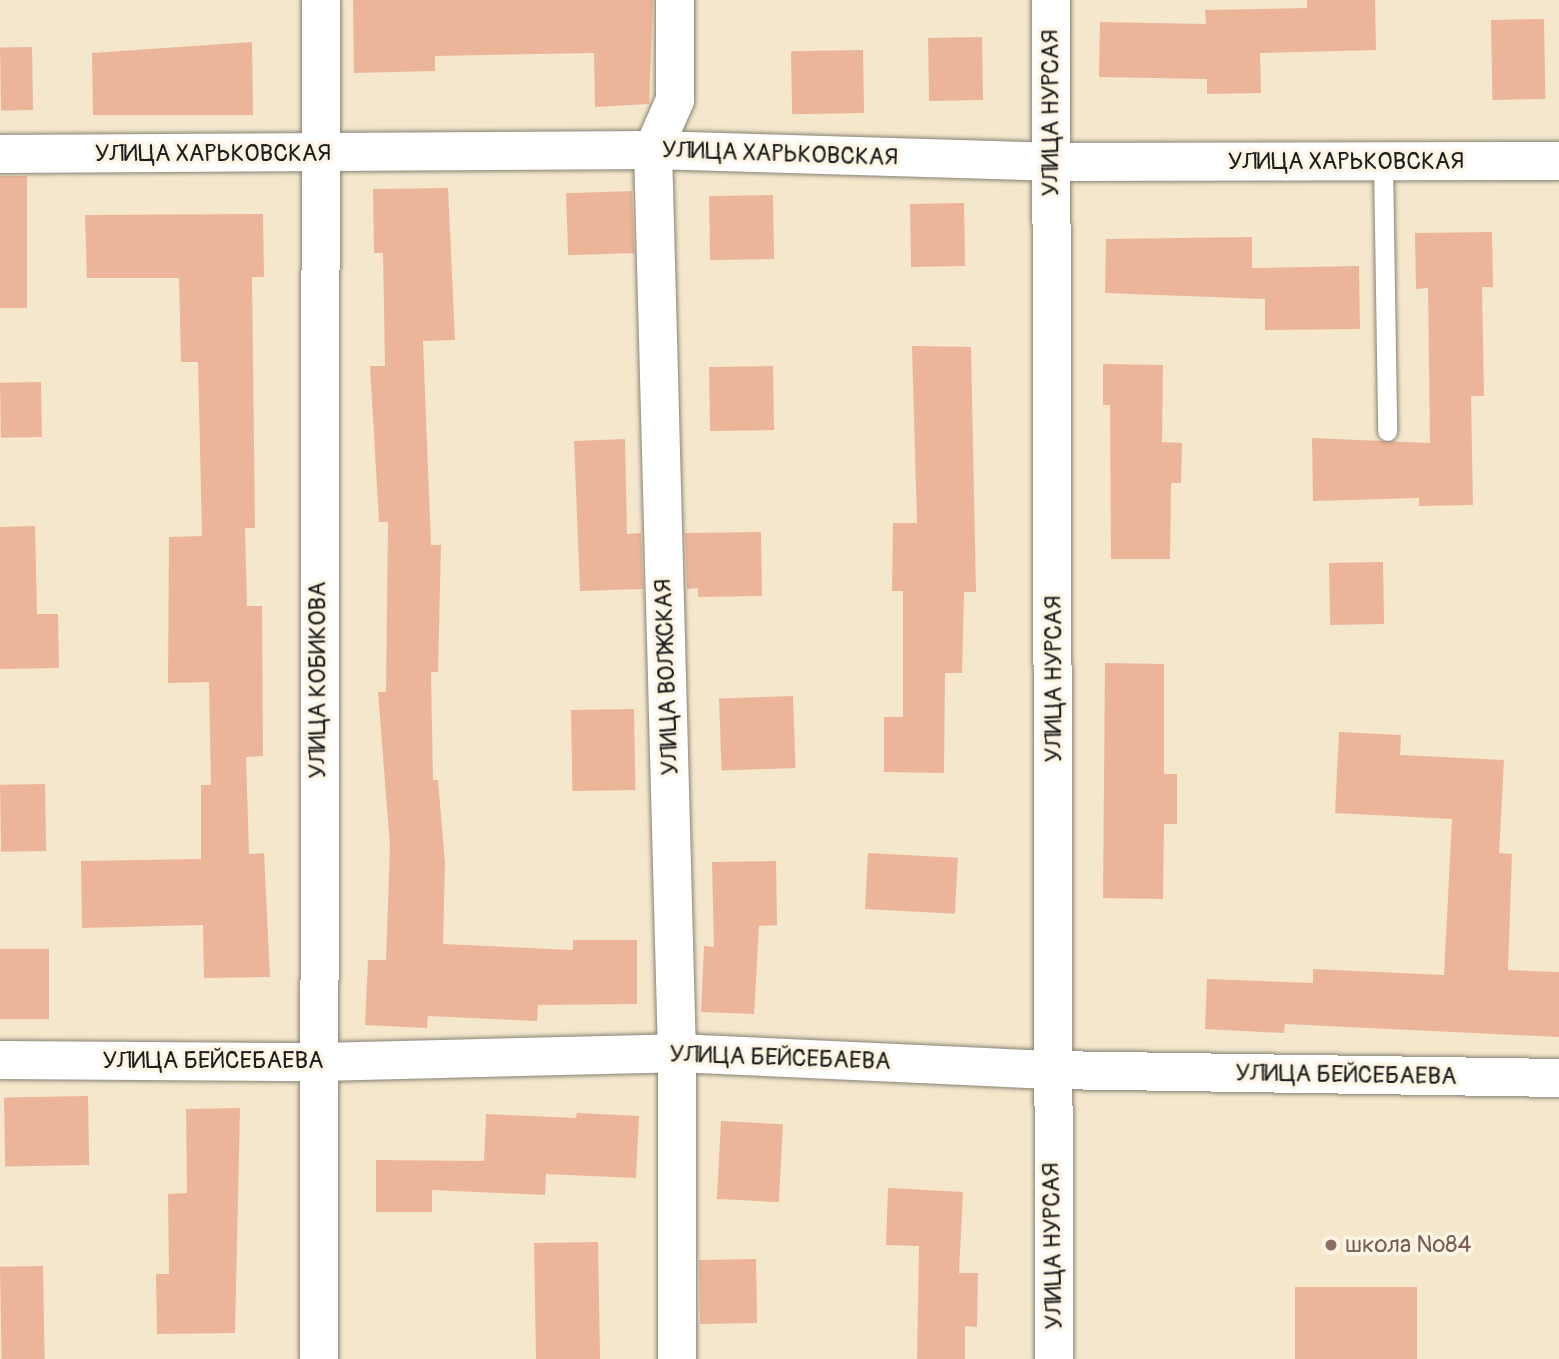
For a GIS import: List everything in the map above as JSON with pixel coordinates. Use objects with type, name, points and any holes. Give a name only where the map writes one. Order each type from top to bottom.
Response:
[{"type":"street","name":"УЛИЦА КОБИКОВА","points":[[318,1359],[321,0]]},
{"type":"street","name":"УЛИЦА ВОЛЖСКАЯ","points":[[676,0],[675,100],[653,150],[677,1053],[677,1359]]},
{"type":"street","name":"УЛИЦА НУРСАЯ","points":[[1051,0],[1051,1070],[1054,1359]]},
{"type":"street","name":"УЛИЦА ХАРЬКОВСКАЯ","points":[[0,154],[653,150],[1050,162],[1559,161]]},
{"type":"street","name":"УЛИЦА БЕЙСЕБАЕВА","points":[[0,1060],[320,1062],[677,1053],[1051,1070],[1559,1078]]},
{"type":"lane","points":[[1382,162],[1387,431]]},
{"type":"building","points":[[353,0],[653,0],[649,104],[595,107],[594,53],[435,56],[435,71],[354,73]]},
{"type":"building","points":[[1307,0],[1375,0],[1376,50],[1260,53],[1261,93],[1207,94],[1207,79],[1099,77],[1100,22],[1206,24],[1205,10],[1307,8]]},
{"type":"building","points":[[1544,19],[1545,99],[1492,100],[1491,20]]},
{"type":"building","points":[[982,37],[983,100],[929,101],[928,38]]},
{"type":"building","points":[[252,42],[253,115],[93,115],[92,53]]},
{"type":"building","points":[[32,47],[33,110],[1,111],[0,48]]},
{"type":"building","points":[[863,50],[864,113],[792,114],[791,51]]},
{"type":"building","points":[[0,176],[27,176],[27,308],[0,308]]},
{"type":"building","points":[[448,188],[455,340],[423,341],[431,545],[441,545],[438,672],[431,672],[433,780],[438,780],[445,863],[443,944],[573,950],[573,940],[637,940],[637,1004],[538,1005],[537,1021],[428,1016],[427,1028],[365,1025],[368,960],[386,960],[390,846],[378,692],[386,692],[388,522],[379,522],[370,366],[385,366],[383,253],[374,253],[373,189]]},
{"type":"building","points":[[632,191],[634,253],[568,255],[566,193]]},
{"type":"building","points":[[773,195],[774,259],[710,260],[709,196]]},
{"type":"building","points":[[964,203],[965,266],[911,267],[910,204]]},
{"type":"building","points":[[263,214],[264,277],[252,277],[255,528],[245,528],[247,606],[262,606],[263,756],[246,757],[249,854],[264,853],[270,977],[204,978],[203,925],[82,928],[81,861],[201,859],[201,785],[211,785],[209,682],[168,683],[169,537],[202,536],[198,362],[181,362],[179,278],[87,278],[85,215]]},
{"type":"building","points":[[1492,232],[1493,287],[1482,287],[1484,396],[1471,396],[1473,505],[1419,506],[1419,498],[1313,501],[1312,438],[1430,443],[1428,288],[1416,289],[1415,233]]},
{"type":"building","points":[[1252,237],[1252,268],[1359,266],[1360,329],[1265,330],[1265,299],[1105,293],[1106,239]]},
{"type":"building","points":[[912,346],[971,347],[976,592],[964,592],[962,673],[945,673],[944,773],[884,772],[884,717],[903,717],[903,591],[892,591],[893,523],[917,523]]},
{"type":"building","points":[[1103,364],[1163,365],[1162,442],[1182,443],[1181,483],[1171,483],[1170,559],[1111,559],[1110,405],[1103,405]]},
{"type":"building","points":[[773,366],[774,430],[710,431],[709,367]]},
{"type":"building","points":[[41,382],[42,437],[1,438],[0,383]]},
{"type":"building","points":[[625,439],[627,534],[641,533],[643,589],[580,591],[574,441]]},
{"type":"building","points":[[35,526],[37,614],[58,614],[59,668],[0,669],[0,527]]},
{"type":"building","points":[[761,532],[762,596],[698,597],[698,588],[687,589],[685,533]]},
{"type":"building","points":[[1383,562],[1384,624],[1330,625],[1329,563]]},
{"type":"building","points":[[1105,663],[1164,664],[1164,774],[1177,774],[1177,824],[1164,824],[1163,899],[1103,898]]},
{"type":"building","points":[[793,696],[796,768],[722,771],[719,699]]},
{"type":"building","points":[[634,709],[635,790],[572,791],[571,710]]},
{"type":"building","points":[[1339,732],[1401,735],[1400,755],[1504,760],[1499,853],[1512,854],[1508,970],[1559,972],[1559,1037],[1285,1024],[1284,1033],[1205,1029],[1207,979],[1313,983],[1313,969],[1444,975],[1452,819],[1335,813]]},
{"type":"building","points":[[45,784],[46,851],[1,852],[0,785]]},
{"type":"building","points":[[868,853],[958,858],[955,914],[865,909]]},
{"type":"building","points":[[776,861],[777,925],[759,926],[754,1014],[701,1012],[704,946],[714,947],[712,862]]},
{"type":"building","points":[[0,949],[49,949],[49,1019],[0,1019]]},
{"type":"building","points":[[88,1096],[89,1165],[5,1166],[4,1097]]},
{"type":"building","points":[[240,1108],[235,1333],[157,1334],[156,1274],[169,1274],[168,1194],[187,1193],[186,1109]]},
{"type":"building","points":[[577,1113],[639,1116],[636,1178],[546,1174],[545,1195],[432,1190],[432,1212],[376,1212],[376,1160],[484,1161],[486,1114],[576,1118]]},
{"type":"building","points":[[721,1121],[783,1124],[779,1202],[717,1199]]},
{"type":"building","points":[[888,1188],[963,1192],[959,1273],[978,1273],[977,1327],[965,1326],[965,1359],[917,1359],[919,1246],[886,1245]]},
{"type":"building","points":[[598,1242],[600,1359],[536,1359],[534,1243]]},
{"type":"building","points":[[756,1259],[757,1323],[700,1324],[699,1260]]},
{"type":"building","points":[[43,1266],[45,1359],[2,1359],[0,1267]]},
{"type":"building","points":[[1295,1287],[1417,1287],[1417,1359],[1295,1359]]},
{"type":"place","name":"школа №84","points":[[1331,1245]]}]
